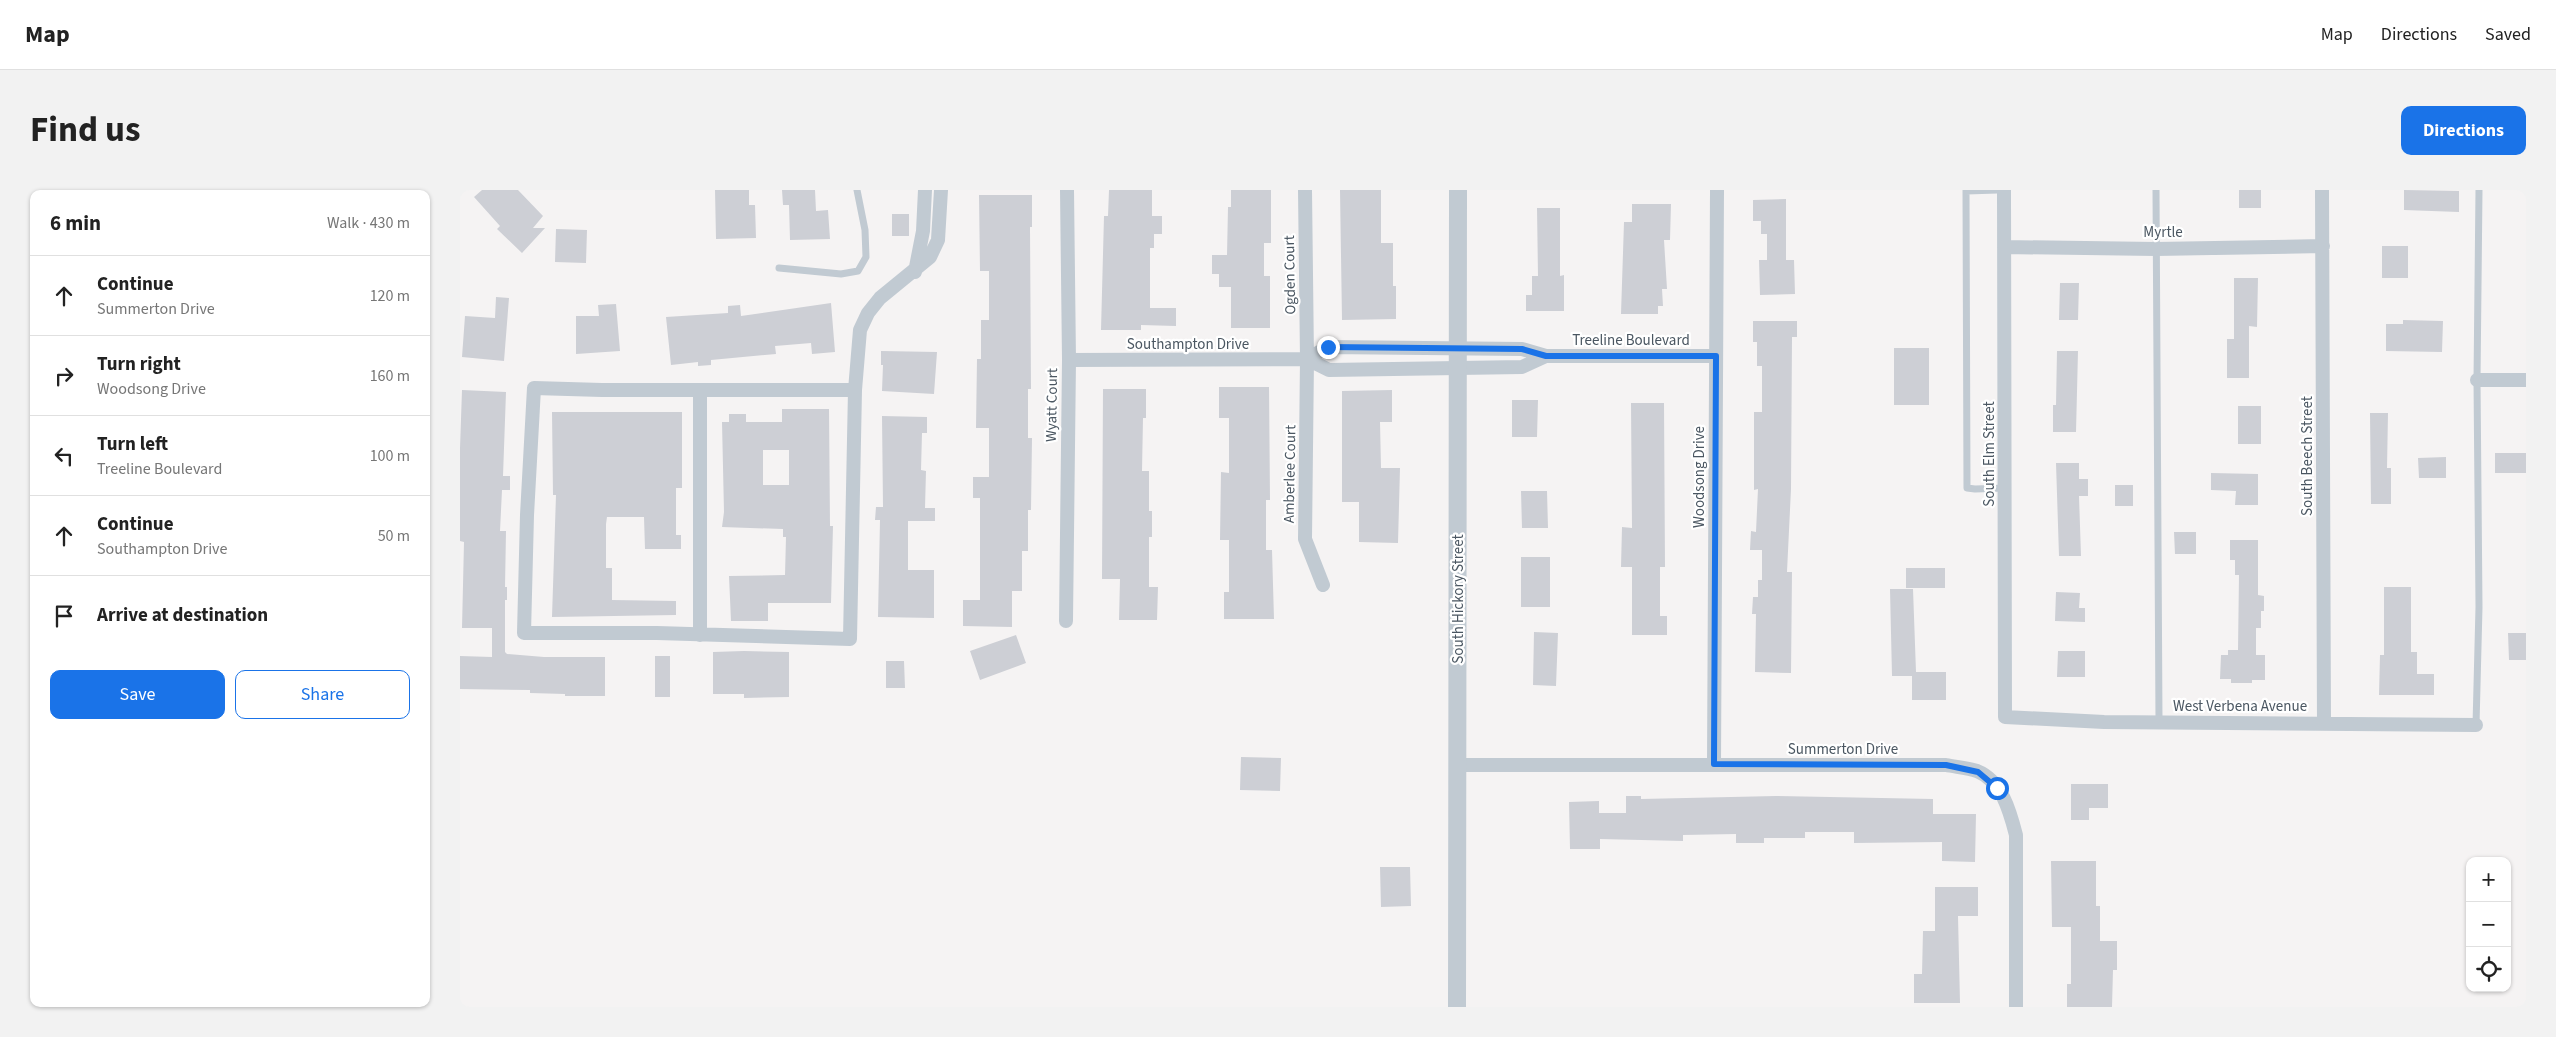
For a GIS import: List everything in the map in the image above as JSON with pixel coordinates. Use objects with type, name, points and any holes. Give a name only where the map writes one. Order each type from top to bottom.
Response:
[{"type":"street","points":[[915,272],[923,231],[926,190]]},
{"type":"street","points":[[855,390],[534,388],[527,515],[524,634],[700,635],[850,639],[855,390],[860,330],[868,313],[880,298],[915,272],[930,257],[938,240],[941,190]]},
{"type":"street","name":"Wyatt Court","points":[[1066,621],[1069,360],[1067,190]]},
{"type":"street","name":"Ogden Court","points":[[1305,190],[1308,359]]},
{"type":"street","name":"South Hickory Street","points":[[1457,1007],[1458,190]]},
{"type":"street","name":"Woodsong Drive","points":[[1714,764],[1717,190]]},
{"type":"street","name":"South Elm Street","points":[[2004,190],[2004,717]]},
{"type":"street","name":"South Beech Street","points":[[2322,190],[2324,723]]},
{"type":"street","name":"Myrtle","points":[[2004,247],[2156,249],[2323,246]]},
{"type":"street","name":"Southampton Drive","points":[[1308,359],[1328,347],[1458,347]]},
{"type":"street","name":"Treeline Boulevard","points":[[1458,347],[1522,349],[1546,356],[1716,356]]},
{"type":"street","name":"Treeline Boulevard","points":[[1458,368],[1522,367],[1546,356]]},
{"type":"street","name":"Southampton Drive","points":[[1069,360],[1308,359],[1329,370],[1458,368]]},
{"type":"street","name":"Amberlee Court","points":[[1308,359],[1305,539],[1323,585]]},
{"type":"street","points":[[2477,380],[2526,380]]},
{"type":"street","points":[[700,390],[700,635]]},
{"type":"street","name":"West Verbena Avenue","points":[[2004,717],[2159,722],[2476,725]]},
{"type":"street","name":"Summerton Drive","points":[[1458,765],[1946,765],[1978,772],[1997,788],[2009,808],[2016,836],[2016,1007]]},
{"type":"lane","points":[[778,268],[841,274],[858,271],[866,257],[865,230],[857,190]]},
{"type":"lane","points":[[1998,190],[1966,190],[1967,488],[1975,490],[2005,488]]},
{"type":"lane","points":[[2156,190],[2159,722]]},
{"type":"lane","points":[[2476,725],[2479,607],[2477,380],[2479,190]]},
{"type":"building","points":[[482,190],[518,190],[543,216],[533,228],[545,228],[522,253],[497,229],[500,226],[474,197]]},
{"type":"building","points":[[715,190],[749,190],[749,205],[755,205],[756,238],[716,239]]},
{"type":"building","points":[[782,190],[815,190],[816,211],[828,210],[830,239],[790,240],[789,205],[783,205]]},
{"type":"building","points":[[1109,190],[1152,190],[1152,216],[1162,216],[1162,234],[1154,234],[1154,248],[1150,248],[1150,308],[1176,308],[1176,326],[1141,325],[1141,330],[1101,330],[1104,216],[1108,216]]},
{"type":"building","points":[[1231,190],[1271,190],[1271,243],[1264,243],[1264,276],[1270,276],[1270,328],[1231,328],[1231,287],[1219,287],[1219,274],[1212,274],[1212,255],[1227,255],[1228,207],[1231,207]]},
{"type":"building","points":[[1340,190],[1381,190],[1381,243],[1393,243],[1393,286],[1396,286],[1396,319],[1342,320]]},
{"type":"building","points":[[2239,190],[2261,190],[2261,208],[2239,208]]},
{"type":"building","points":[[2404,190],[2459,191],[2459,212],[2404,210]]},
{"type":"building","points":[[979,195],[1032,195],[1032,227],[1030,227],[1031,389],[1028,389],[1028,438],[1032,438],[1031,510],[1028,510],[1028,551],[1022,551],[1022,591],[1012,591],[1012,627],[963,626],[963,600],[980,600],[980,498],[973,498],[973,477],[989,477],[989,428],[976,428],[977,359],[981,359],[981,320],[989,320],[989,271],[980,271]]},
{"type":"building","points":[[1786,199],[1786,260],[1794,260],[1795,294],[1760,295],[1759,260],[1767,260],[1767,234],[1761,234],[1761,221],[1753,221],[1753,200]]},
{"type":"building","points":[[1632,204],[1671,204],[1670,240],[1664,240],[1667,289],[1662,289],[1663,306],[1658,306],[1658,314],[1621,314],[1624,222],[1632,222]]},
{"type":"building","points":[[1537,208],[1560,208],[1560,276],[1564,275],[1564,311],[1526,311],[1526,295],[1532,295],[1532,276],[1538,276]]},
{"type":"building","points":[[892,214],[909,214],[909,236],[892,236]]},
{"type":"building","points":[[556,229],[587,230],[586,263],[555,262]]},
{"type":"building","points":[[2382,246],[2408,246],[2408,278],[2382,278]]},
{"type":"building","points":[[2234,278],[2258,278],[2257,327],[2249,326],[2249,378],[2227,378],[2227,339],[2234,339]]},
{"type":"building","points":[[2060,283],[2079,283],[2078,320],[2059,320]]},
{"type":"building","points":[[496,297],[509,298],[504,361],[462,357],[465,316],[495,318]]},
{"type":"building","points":[[831,303],[835,352],[812,354],[811,343],[775,346],[776,354],[711,360],[711,365],[698,366],[698,362],[671,365],[666,317],[728,313],[728,306],[740,305],[741,316]]},
{"type":"building","points":[[616,304],[620,351],[576,354],[576,316],[599,316],[598,305]]},
{"type":"building","points":[[2403,320],[2443,321],[2442,352],[2386,351],[2386,324],[2403,324]]},
{"type":"building","points":[[1753,321],[1797,321],[1797,337],[1792,337],[1791,489],[1787,572],[1792,572],[1791,673],[1755,672],[1756,614],[1752,614],[1753,597],[1758,597],[1758,580],[1762,580],[1762,550],[1750,550],[1751,531],[1756,532],[1758,489],[1754,490],[1754,412],[1762,412],[1762,366],[1757,366],[1757,342],[1753,342]]},
{"type":"building","points":[[1894,348],[1929,348],[1929,405],[1894,405]]},
{"type":"building","points":[[881,351],[937,352],[934,394],[882,391],[883,365],[881,365]]},
{"type":"building","points":[[2057,351],[2078,351],[2076,432],[2053,432],[2053,405],[2056,405]]},
{"type":"building","points":[[1219,387],[1269,387],[1270,500],[1266,500],[1266,550],[1272,550],[1274,619],[1224,619],[1224,592],[1229,592],[1229,540],[1220,540],[1221,472],[1229,473],[1229,418],[1219,418]]},
{"type":"building","points":[[1103,389],[1146,389],[1146,418],[1143,418],[1142,471],[1149,471],[1149,511],[1152,511],[1152,537],[1149,537],[1149,587],[1158,587],[1157,620],[1119,620],[1120,579],[1102,579]]},
{"type":"building","points":[[462,390],[506,392],[503,476],[510,476],[510,490],[502,490],[500,531],[506,531],[505,587],[507,587],[507,600],[505,600],[505,652],[507,654],[544,657],[605,657],[605,696],[565,696],[565,694],[530,693],[530,690],[460,689],[460,656],[492,657],[492,628],[462,628],[464,542],[460,541],[460,448]]},
{"type":"building","points":[[1392,390],[1392,422],[1380,422],[1381,468],[1400,468],[1398,543],[1359,542],[1359,502],[1342,502],[1342,391]]},
{"type":"building","points":[[1512,400],[1538,400],[1537,437],[1512,437]]},
{"type":"building","points":[[1631,403],[1664,403],[1665,567],[1660,567],[1660,616],[1667,616],[1667,635],[1632,635],[1632,567],[1621,567],[1622,527],[1632,528]]},
{"type":"building","points":[[2238,406],[2261,406],[2261,444],[2238,444]]},
{"type":"building","points":[[782,409],[829,409],[830,526],[833,526],[831,603],[768,603],[768,621],[731,621],[729,576],[785,575],[786,537],[783,537],[783,529],[722,527],[724,512],[722,422],[729,422],[729,414],[746,414],[746,422],[782,422]],"holes":[[[763,450],[789,450],[789,485],[763,485]]]},
{"type":"building","points":[[552,412],[682,412],[682,488],[676,488],[676,535],[681,535],[681,549],[645,549],[644,517],[607,517],[606,524],[606,568],[612,568],[612,600],[676,601],[676,615],[552,617],[556,495],[553,495]]},
{"type":"building","points":[[2370,413],[2388,413],[2387,468],[2391,468],[2391,504],[2371,504]]},
{"type":"building","points":[[882,416],[927,417],[927,433],[922,433],[921,470],[926,471],[925,508],[935,508],[935,521],[908,521],[908,570],[934,570],[934,618],[878,617],[880,520],[875,520],[876,507],[883,507]]},
{"type":"building","points":[[2495,453],[2526,453],[2526,473],[2495,473]]},
{"type":"building","points":[[2446,457],[2446,478],[2419,478],[2418,458]]},
{"type":"building","points":[[2056,463],[2079,463],[2079,479],[2088,479],[2088,496],[2079,496],[2081,556],[2059,556]]},
{"type":"building","points":[[2211,473],[2258,474],[2258,505],[2235,505],[2236,491],[2211,490]]},
{"type":"building","points":[[2115,485],[2133,485],[2133,506],[2115,506]]},
{"type":"building","points":[[1521,491],[1547,491],[1548,528],[1522,528]]},
{"type":"building","points":[[2174,532],[2196,532],[2196,554],[2175,554]]},
{"type":"building","points":[[2230,540],[2258,540],[2258,595],[2264,596],[2264,611],[2261,611],[2261,628],[2256,628],[2256,655],[2265,655],[2265,680],[2252,680],[2252,683],[2231,683],[2231,679],[2220,679],[2221,655],[2228,655],[2228,650],[2238,650],[2239,575],[2235,575],[2235,560],[2230,560]]},
{"type":"building","points":[[1521,557],[1550,557],[1550,607],[1521,607]]},
{"type":"building","points":[[1906,568],[1945,568],[1945,588],[1906,588]]},
{"type":"building","points":[[2384,587],[2411,587],[2411,652],[2417,652],[2417,674],[2434,674],[2434,695],[2379,695],[2380,655],[2384,655]]},
{"type":"building","points":[[1890,589],[1913,589],[1916,672],[1946,672],[1946,700],[1912,700],[1912,676],[1892,676]]},
{"type":"building","points":[[2056,592],[2080,593],[2079,608],[2085,608],[2085,622],[2055,621]]},
{"type":"building","points":[[1534,632],[1558,633],[1556,686],[1533,685]]},
{"type":"building","points":[[2508,633],[2526,633],[2526,660],[2509,660]]},
{"type":"building","points":[[1016,635],[1026,663],[980,680],[970,651]]},
{"type":"building","points":[[2058,651],[2085,651],[2085,677],[2057,677]]},
{"type":"building","points":[[713,652],[789,652],[789,697],[744,698],[744,694],[713,694]]},
{"type":"building","points":[[655,656],[670,656],[670,697],[655,697]]},
{"type":"building","points":[[886,661],[904,661],[905,688],[886,688]]},
{"type":"building","points":[[1241,757],[1281,758],[1280,791],[1240,790]]},
{"type":"building","points":[[2071,784],[2108,784],[2108,808],[2089,808],[2089,820],[2071,820]]},
{"type":"building","points":[[1626,796],[1641,796],[1641,799],[1776,796],[1933,799],[1933,814],[1976,814],[1975,862],[1942,861],[1942,842],[1854,843],[1854,832],[1805,832],[1805,838],[1764,838],[1764,843],[1736,843],[1736,834],[1683,835],[1683,841],[1600,839],[1600,849],[1570,849],[1569,802],[1599,801],[1599,813],[1626,813]]},
{"type":"building","points":[[2051,861],[2096,861],[2096,906],[2100,906],[2100,941],[2117,941],[2117,970],[2113,970],[2112,1007],[2067,1007],[2067,984],[2071,984],[2071,927],[2052,927]]},
{"type":"building","points":[[1380,867],[1410,867],[1411,906],[1381,907]]},
{"type":"building","points":[[1935,887],[1978,887],[1978,916],[1958,916],[1960,1003],[1914,1003],[1914,974],[1922,974],[1923,931],[1935,931]]},
{"type":"route","points":[[1328,347],[1522,349],[1546,356],[1716,356],[1714,764],[1946,765],[1978,772],[1997,788]]}]
